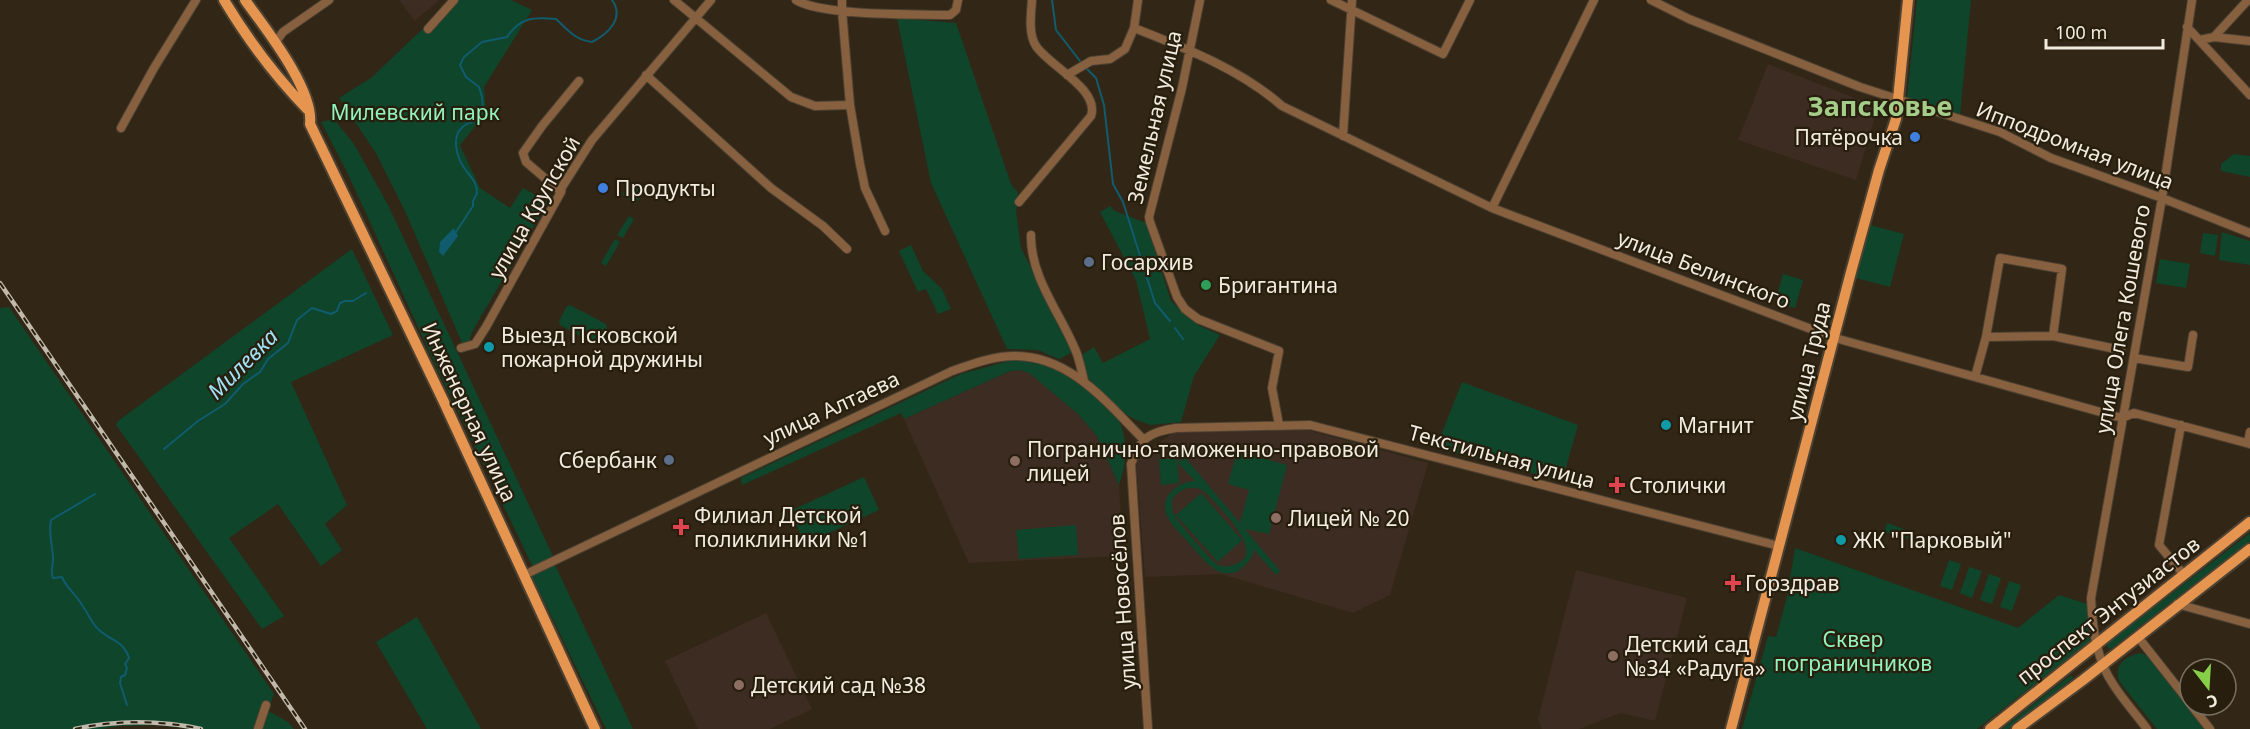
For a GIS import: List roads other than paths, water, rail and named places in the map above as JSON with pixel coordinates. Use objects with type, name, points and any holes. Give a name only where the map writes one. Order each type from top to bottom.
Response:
[{"type":"main road","name":"Инженерная улица","points":[[225,0],[276,78],[311,113]]},
{"type":"main road","name":"Инженерная улица","points":[[245,0],[294,73],[311,113],[310,123],[443,400],[595,729]]},
{"type":"main road","name":"улица Труда","points":[[1731,729],[1851,272],[1879,170],[1896,119],[1908,0]]},
{"type":"main road","points":[[276,78],[281,79],[294,73]]},
{"type":"main road","name":"проспект Энтузиастов","points":[[1990,729],[2250,522]]},
{"type":"main road","name":"проспект Энтузиастов","points":[[2017,729],[2250,549]]},
{"type":"street","points":[[121,128],[154,68],[196,0]]},
{"type":"street","points":[[275,43],[283,32],[329,0]]},
{"type":"street","points":[[428,28],[454,0]]},
{"type":"street","points":[[674,0],[791,98],[815,106],[850,105]]},
{"type":"street","name":"улица Крупской","points":[[461,348],[475,344],[486,327],[562,187],[592,140],[711,0]]},
{"type":"street","points":[[796,0],[803,4],[842,10],[950,15],[956,10],[958,0]]},
{"type":"street","points":[[842,0],[850,105],[865,188],[885,231]]},
{"type":"street","points":[[1019,202],[1091,116],[1093,107],[1090,99],[1034,44],[1031,26],[1032,0]]},
{"type":"street","points":[[1067,75],[1091,61],[1110,59],[1128,45],[1134,28],[1138,0]]},
{"type":"street","name":"Земельная улица","points":[[1200,0],[1179,99],[1149,217],[1177,297],[1185,309],[1198,320],[1279,351],[1272,388],[1279,424]]},
{"type":"street","points":[[1331,0],[1443,54],[1470,0]]},
{"type":"street","points":[[1343,136],[1352,0]]},
{"type":"street","points":[[1492,208],[1594,0]]},
{"type":"street","name":"Ипподромная улица","points":[[1652,0],[1689,19],[1860,87],[2000,132],[2051,158],[2250,233]]},
{"type":"street","name":"улица Олега Кошевого","points":[[2147,729],[2112,683],[2103,664],[2091,598],[2162,198],[2192,0]]},
{"type":"street","points":[[2214,37],[2248,0]]},
{"type":"street","points":[[2187,27],[2250,95]]},
{"type":"street","name":"улица Белинского","points":[[1134,28],[1189,49],[1262,89],[1282,106],[1492,208],[1835,338],[2122,418],[2134,413],[2249,443]]},
{"type":"street","points":[[2200,40],[2214,37],[2250,41]]},
{"type":"street","points":[[646,75],[771,188],[823,226],[847,249]]},
{"type":"street","points":[[561,192],[526,162],[523,153],[579,81]]},
{"type":"street","points":[[1031,236],[1031,252],[1036,268],[1077,354],[1084,381]]},
{"type":"street","points":[[1975,377],[1986,337],[2000,258],[2062,269],[2053,336]]},
{"type":"street","points":[[2134,358],[2188,367],[2193,335]]},
{"type":"street","points":[[1986,337],[2053,336],[2121,350]]},
{"type":"street","name":"улица Алтаева","points":[[524,575],[952,371],[987,360],[1003,357],[1038,358],[1062,368],[1084,381],[1144,440]]},
{"type":"street","name":"Текстильная улица","points":[[1144,440],[1159,430],[1176,428],[1279,424],[1310,426],[1779,546]]},
{"type":"street","points":[[2181,425],[2159,545],[2184,574]]},
{"type":"street","points":[[2249,443],[2250,432]]},
{"type":"street","name":"улица Новосёлов","points":[[1144,440],[1136,449],[1131,464],[1148,729]]},
{"type":"street","points":[[2177,604],[2250,624]]},
{"type":"street","points":[[2138,637],[2178,688]]},
{"type":"street","points":[[258,729],[266,705]]},
{"type":"street","points":[[2201,717],[2210,729]]},
{"type":"water","points":[[454,228],[458,236],[443,256],[439,252],[440,242]]},
{"type":"waterway","name":"Милевка","points":[[456,232],[473,206],[477,193],[474,182],[463,167],[458,154],[457,135],[465,125],[479,120],[483,107],[479,87],[466,77],[460,65],[464,57],[482,42],[507,37],[522,22],[541,18],[556,19],[576,37],[592,42],[604,35],[616,19],[616,7],[612,0]]},
{"type":"waterway","points":[[1052,0],[1056,30],[1080,61]]},
{"type":"waterway","points":[[1086,68],[1096,78],[1104,105],[1113,184],[1123,202],[1155,303],[1170,321]]},
{"type":"waterway","name":"Милевка","points":[[164,449],[198,421],[225,404],[243,384],[260,372],[268,359],[288,343],[297,320],[312,308],[331,314],[337,311],[340,303],[353,301],[366,293]]},
{"type":"waterway","points":[[1175,328],[1183,339]]},
{"type":"waterway","name":"Милевка","points":[[95,494],[51,520],[52,573],[53,578],[62,577],[98,629],[120,644],[127,652],[129,658],[125,664],[127,668],[120,683],[127,705]]},
{"type":"railway","points":[[0,283],[305,729]]},
{"type":"railway","points":[[75,729],[138,722],[201,729]]},
{"type":"place","name":"Пятёрочка","points":[[1915,137]]},
{"type":"place","name":"Продукты","points":[[603,188]]},
{"type":"place","name":"Госархив","points":[[1089,262]]},
{"type":"place","name":"Бригантина","points":[[1206,285]]},
{"type":"place","name":"Выезд Псковской пожарной дружины","points":[[489,347]]},
{"type":"place","name":"Магнит","points":[[1666,425]]},
{"type":"place","name":"Сбербанк","points":[[669,460]]},
{"type":"place","name":"Погранично-таможенно-правовой лицей","points":[[1015,461]]},
{"type":"place","name":"Столички","points":[[1617,485]]},
{"type":"place","name":"Лицей № 20","points":[[1276,518]]},
{"type":"place","name":"Филиал Детской поликлиники №1","points":[[681,527]]},
{"type":"place","name":"ЖК \"Парковый\"","points":[[1841,540]]},
{"type":"place","name":"Горздрав","points":[[1733,583]]},
{"type":"place","name":"Детский сад №34 «Радуга»","points":[[1613,656]]},
{"type":"place","name":"Детский сад №38","points":[[739,685]]},
{"type":"district","name":"Запсковье","points":[[1880,105]]},
{"type":"park label","name":"Милевский парк","points":[[415,112]]},
{"type":"park label","name":"Сквер пограничников","points":[[1853,651]]}]
